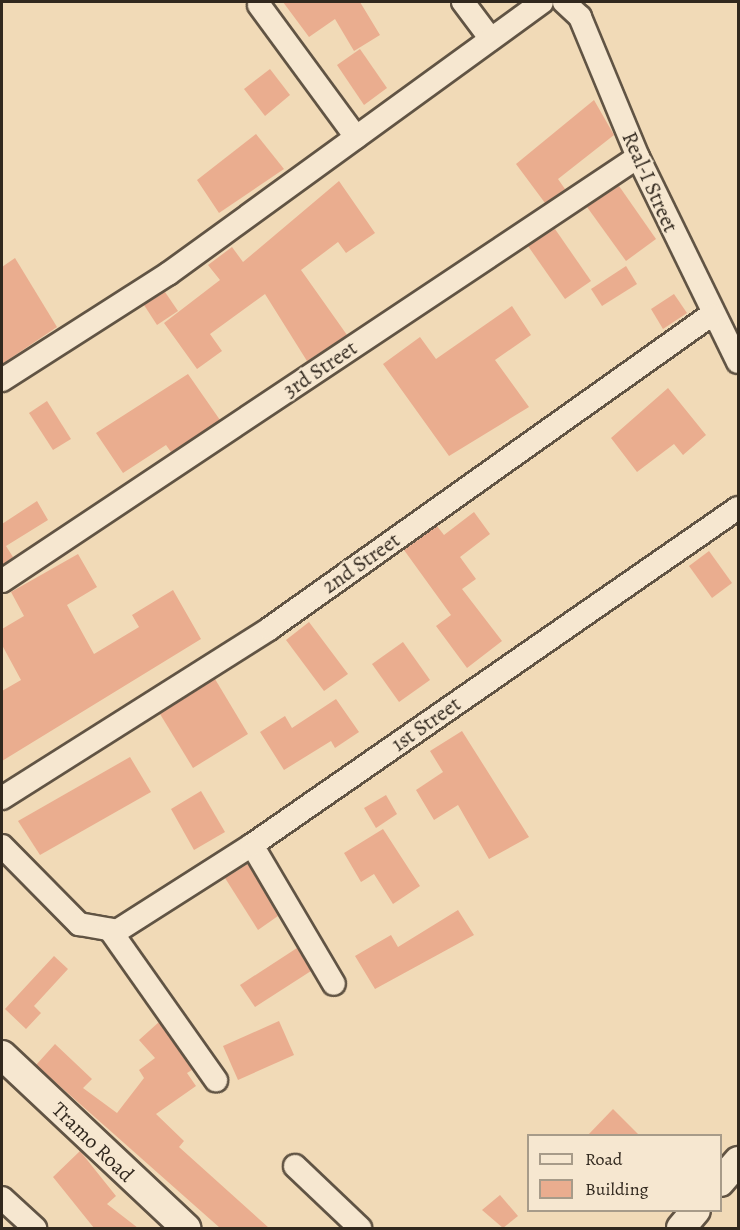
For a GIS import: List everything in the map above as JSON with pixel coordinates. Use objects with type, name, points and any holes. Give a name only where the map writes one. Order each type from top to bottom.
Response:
[{"type":"street","points":[[463,2],[490,38]]},
{"type":"street","points":[[2,380],[168,274],[542,2]]},
{"type":"street","name":"Real-I Street","points":[[564,2],[580,17],[638,157],[711,315],[738,362]]},
{"type":"street","points":[[259,5],[356,137]]},
{"type":"street","name":"3rd Street","points":[[2,581],[638,157]]},
{"type":"street","name":"2nd Street","points":[[2,798],[269,629],[711,315]]},
{"type":"street","name":"1st Street","points":[[110,930],[117,931],[252,845],[738,507]]},
{"type":"street","points":[[252,845],[334,984]]},
{"type":"street","points":[[2,846],[79,924],[110,930],[216,1080]]},
{"type":"street","name":"Tramo Road","points":[[2,1054],[186,1228]]},
{"type":"street","points":[[722,1180],[738,1161]]},
{"type":"street","points":[[295,1166],[360,1228]]},
{"type":"street","points":[[2,1198],[35,1228]]},
{"type":"street","points":[[681,1228],[694,1212]]},
{"type":"building","points":[[283,2],[360,2],[380,35],[354,51],[335,19],[309,37]]},
{"type":"building","points":[[360,49],[387,88],[364,105],[337,65]]},
{"type":"building","points":[[270,69],[290,95],[265,116],[244,89]]},
{"type":"building","points":[[594,100],[614,135],[558,179],[565,189],[545,203],[516,164]]},
{"type":"building","points":[[256,134],[284,169],[219,213],[197,180]]},
{"type":"building","points":[[339,181],[375,233],[346,253],[338,242],[301,270],[347,335],[307,361],[265,294],[210,334],[222,351],[197,369],[164,323],[220,280],[208,265],[232,247],[243,262]]},
{"type":"building","points":[[619,186],[656,239],[626,261],[587,207]]},
{"type":"building","points":[[555,229],[591,281],[565,299],[528,246]]},
{"type":"building","points":[[15,258],[57,327],[2,364],[2,267]]},
{"type":"building","points":[[626,266],[637,284],[602,306],[591,289]]},
{"type":"building","points":[[165,292],[178,311],[157,325],[144,305]]},
{"type":"building","points":[[674,294],[687,313],[663,329],[651,309]]},
{"type":"building","points":[[512,306],[531,335],[495,360],[529,407],[449,456],[383,364],[420,337],[436,359]]},
{"type":"building","points":[[188,374],[220,420],[171,452],[166,445],[123,473],[96,433]]},
{"type":"building","points":[[668,388],[706,435],[683,455],[674,444],[637,472],[611,438]]},
{"type":"building","points":[[47,401],[71,439],[53,450],[29,413]]},
{"type":"building","points":[[37,501],[48,520],[6,546],[13,557],[2,565],[2,524]]},
{"type":"building","points":[[474,512],[490,534],[460,557],[476,579],[462,589],[502,641],[467,668],[436,626],[451,615],[404,550],[437,526],[444,535]]},
{"type":"building","points":[[709,551],[732,583],[712,598],[689,566]]},
{"type":"building","points":[[78,554],[97,587],[67,605],[94,654],[139,627],[132,615],[173,590],[201,639],[2,761],[2,691],[21,680],[2,645],[2,629],[24,616],[11,592]]},
{"type":"building","points":[[309,622],[348,674],[324,691],[286,640]]},
{"type":"building","points":[[403,642],[430,680],[399,702],[372,664]]},
{"type":"building","points":[[215,679],[248,734],[193,768],[160,714]]},
{"type":"building","points":[[336,699],[359,732],[335,748],[331,741],[284,770],[260,732],[285,716],[292,728]]},
{"type":"building","points":[[462,731],[529,837],[489,859],[458,805],[434,820],[416,790],[443,772],[430,751]]},
{"type":"building","points":[[130,757],[151,792],[40,855],[18,821]]},
{"type":"building","points":[[201,791],[225,832],[194,850],[171,809]]},
{"type":"building","points":[[386,795],[397,814],[376,828],[364,808]]},
{"type":"building","points":[[383,829],[420,886],[393,904],[374,874],[361,882],[344,853]]},
{"type":"building","points":[[248,864],[278,916],[258,930],[225,878]]},
{"type":"building","points":[[458,910],[474,935],[375,989],[355,956],[391,935],[398,947]]},
{"type":"building","points":[[297,948],[311,971],[255,1007],[240,985]]},
{"type":"building","points":[[54,956],[68,969],[34,1006],[41,1013],[26,1029],[5,1009]]},
{"type":"building","points":[[279,1021],[294,1055],[238,1080],[223,1046]]},
{"type":"building","points":[[159,1022],[192,1070],[187,1073],[196,1086],[156,1114],[184,1141],[179,1147],[269,1228],[220,1228],[36,1065],[55,1044],[92,1079],[83,1088],[117,1113],[144,1078],[139,1070],[155,1058],[139,1040]]},
{"type":"building","points":[[613,1109],[638,1134],[589,1134]]},
{"type":"building","points":[[80,1151],[116,1196],[107,1204],[138,1228],[94,1228],[53,1177]]},
{"type":"building","points":[[500,1195],[518,1216],[503,1228],[482,1210]]}]
